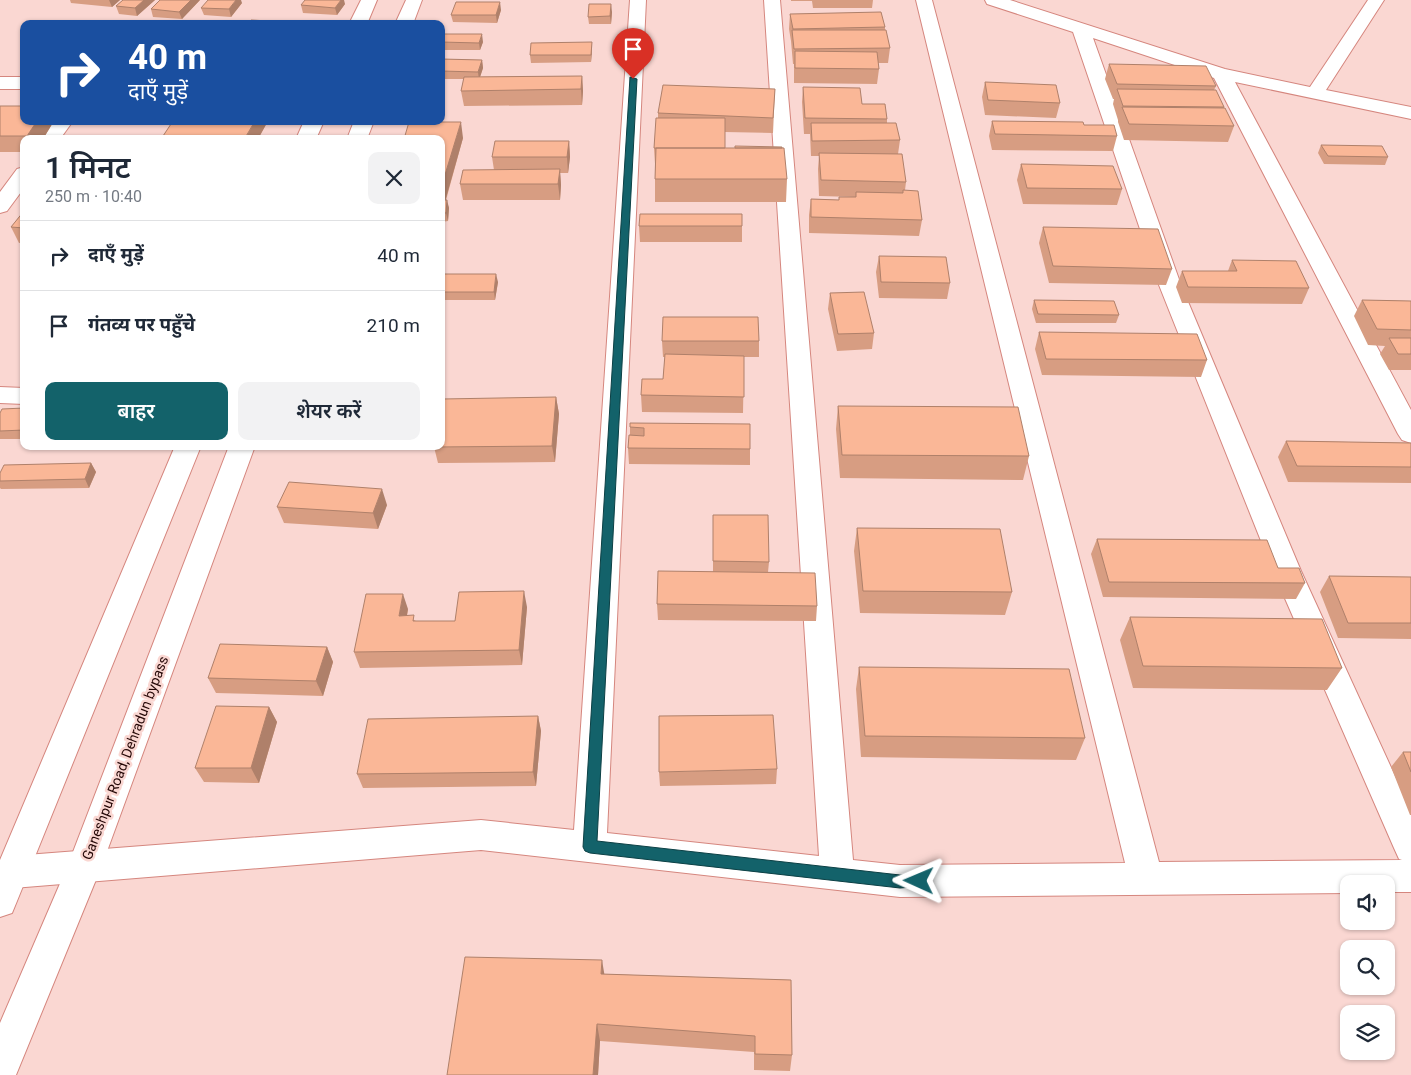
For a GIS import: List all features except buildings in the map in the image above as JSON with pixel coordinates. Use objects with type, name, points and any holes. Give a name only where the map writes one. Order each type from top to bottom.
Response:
[{"type":"street","points":[[360,20],[369,0]]},
{"type":"street","points":[[406,20],[414,0]]},
{"type":"street","points":[[590,847],[638,0]]},
{"type":"street","points":[[772,0],[836,874]]},
{"type":"street","points":[[924,0],[1146,879]]},
{"type":"street","points":[[992,0],[1221,74],[1411,113]]},
{"type":"street","points":[[1315,93],[1376,0]]},
{"type":"street","points":[[1081,29],[1170,285],[1287,571],[1411,848]]},
{"type":"street","points":[[1221,74],[1411,434]]},
{"type":"street","points":[[0,82],[20,83]]},
{"type":"street","points":[[53,135],[61,125]]},
{"type":"street","points":[[0,169],[20,171]]},
{"type":"street","points":[[0,207],[20,177]]},
{"type":"street","points":[[0,394],[20,396]]},
{"type":"street","points":[[7,887],[186,450]]},
{"type":"street","name":"Ganeshpur Road, Dehradun bypass","points":[[0,1067],[85,865],[241,450]]},
{"type":"street","points":[[7,887],[85,865],[481,835],[900,882],[1411,876]]},
{"type":"route","points":[[633,79],[590,847],[900,882],[919,881]]}]
